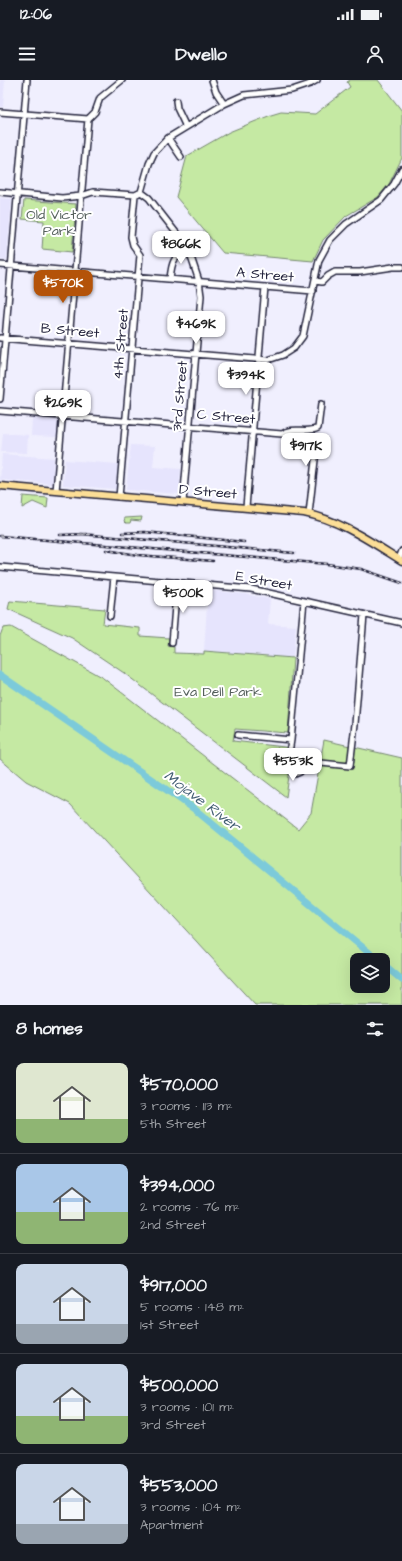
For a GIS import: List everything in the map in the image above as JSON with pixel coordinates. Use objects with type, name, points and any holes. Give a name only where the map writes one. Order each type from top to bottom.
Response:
[{"type":"main road","name":"D Street","points":[[0,486],[283,510],[309,514],[343,526],[401,560]]},
{"type":"street","points":[[0,399],[3,338],[12,266],[27,80]]},
{"type":"street","points":[[56,491],[88,119],[96,112],[100,98],[122,80]]},
{"type":"street","points":[[212,80],[216,92],[224,104]]},
{"type":"street","points":[[0,192],[62,198],[81,196],[93,192],[135,195],[141,192],[149,164],[154,153],[168,138],[206,117],[224,104],[244,95],[292,90],[317,80]]},
{"type":"street","points":[[176,101],[176,108],[186,127]]},
{"type":"street","points":[[0,112],[88,119]]},
{"type":"street","points":[[168,138],[181,157]]},
{"type":"street","name":"B Street","points":[[3,338],[268,360],[283,355],[294,348],[303,336],[319,260],[330,240],[346,224],[381,200],[394,184],[402,169]]},
{"type":"street","name":"3rd Street","points":[[141,192],[149,198],[188,248],[199,282],[201,296],[183,502]]},
{"type":"street","name":"4th Street","points":[[119,497],[127,421],[140,255],[133,245],[131,237],[135,195]]},
{"type":"street","points":[[170,279],[171,266],[175,258],[188,248]]},
{"type":"street","name":"A Street","points":[[0,265],[313,291]]},
{"type":"street","points":[[315,281],[322,282],[335,272],[360,272],[402,267]]},
{"type":"street","points":[[246,507],[265,287]]},
{"type":"street","points":[[282,434],[287,430],[312,431],[318,428],[321,404]]},
{"type":"street","name":"C Street","points":[[0,411],[282,434]]},
{"type":"street","points":[[282,434],[317,442],[309,514]]},
{"type":"street","points":[[401,560],[402,551]]},
{"type":"street","name":"E Street","points":[[0,567],[251,589],[402,623]]},
{"type":"street","points":[[110,616],[114,577]]},
{"type":"street","points":[[172,643],[177,582]]},
{"type":"street","points":[[289,752],[296,755],[302,764],[300,772],[295,774],[289,770],[289,752],[304,601]]},
{"type":"street","points":[[302,764],[311,762],[350,766],[364,615]]},
{"type":"street","points":[[238,735],[291,740]]},
{"type":"shaded area","points":[[0,80],[5,80],[3,107],[0,107]]},
{"type":"shaded area","points":[[0,198],[12,199],[7,260],[0,259]]},
{"type":"shaded area","points":[[32,418],[58,420],[57,437],[31,436]]},
{"type":"shaded area","points":[[3,433],[28,435],[27,453],[1,452]]},
{"type":"shaded area","points":[[131,445],[155,446],[153,467],[181,469],[179,494],[126,490]]},
{"type":"shaded area","points":[[2,454],[54,458],[53,484],[0,480]]},
{"type":"shaded area","points":[[65,460],[118,464],[116,489],[63,485]]},
{"type":"shaded area","points":[[208,590],[245,594],[270,599],[268,624],[296,626],[293,658],[204,651]]},
{"type":"green space","points":[[350,80],[378,80],[402,111],[402,158],[389,184],[378,197],[346,216],[323,240],[313,261],[223,253],[176,197],[187,156],[229,132],[271,115],[281,112],[315,114],[350,87],[347,82]]},
{"type":"green space","name":"Old Victor Park","points":[[24,200],[76,204],[72,252],[42,249],[44,221],[22,219]]},
{"type":"green space","points":[[23,496],[48,498],[47,508],[33,502],[22,508]]},
{"type":"green space","points":[[142,517],[141,521],[131,520],[130,523],[126,523],[124,521],[125,518]]},
{"type":"green space","name":"Eva Dell Park","points":[[10,601],[105,609],[103,624],[140,628],[140,636],[169,638],[168,646],[174,647],[174,653],[204,654],[204,651],[293,658],[288,733],[235,729],[233,741],[293,748],[286,797],[124,673],[72,638],[8,609]]},
{"type":"green space","points":[[11,627],[103,678],[298,829],[311,813],[324,740],[402,758],[402,1005],[255,1005],[70,804],[26,781],[0,759],[0,636],[3,628]]},
{"type":"waterway","name":"Mojave River","points":[[0,675],[193,808],[369,953]]},
{"type":"waterway","name":"Mojave River","points":[[390,970],[402,980]]},
{"type":"railway","points":[[122,533],[145,532],[244,542]]},
{"type":"railway","points":[[81,534],[294,553]]},
{"type":"railway","points":[[60,535],[86,534]]},
{"type":"railway","points":[[0,536],[327,564],[361,569],[402,583]]},
{"type":"railway","points":[[106,550],[138,555],[213,561]]}]
